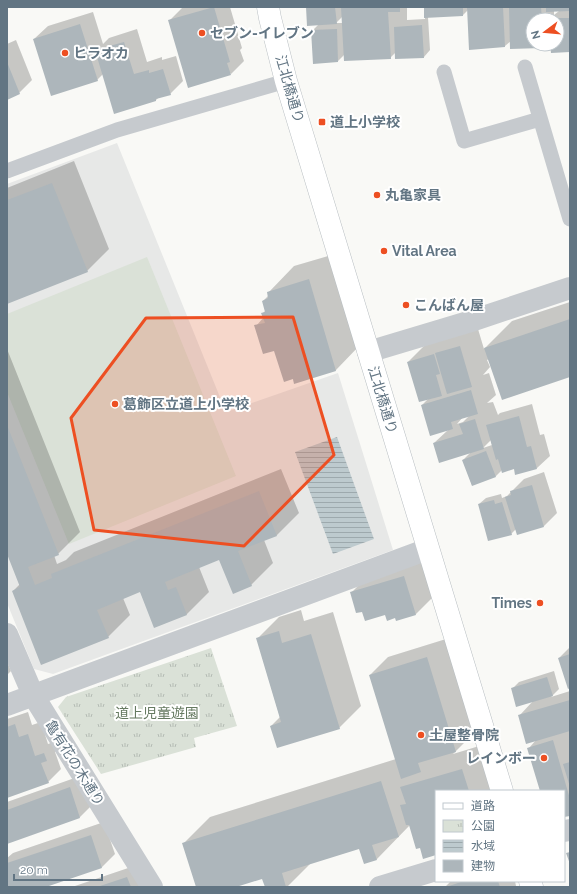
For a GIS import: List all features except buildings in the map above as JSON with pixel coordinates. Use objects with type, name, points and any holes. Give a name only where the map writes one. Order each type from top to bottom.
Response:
[{"type":"main road","name":"江北橋通り","points":[[268,7],[286,80],[502,790]]},
{"type":"street","points":[[368,352],[468,322],[570,288]]},
{"type":"street","points":[[7,705],[428,549]]},
{"type":"street","name":"亀有花の木通り","points":[[7,634],[33,695],[152,887]]},
{"type":"street","points":[[380,887],[435,870]]},
{"type":"lane","points":[[525,67],[570,219]]},
{"type":"lane","points":[[444,72],[464,141],[540,119]]},
{"type":"lane","points":[[7,172],[117,130],[286,80]]},
{"type":"highlighted area","points":[[293,317],[334,455],[244,546],[94,530],[71,418],[146,318]]},
{"type":"shaded area","name":"葛飾区立道上小学校","points":[[117,143],[226,412],[338,373],[393,550],[53,674],[34,669],[7,603],[7,184]]},
{"type":"green space","points":[[147,257],[236,476],[69,544],[7,392],[7,314]]},
{"type":"green space","name":"道上児童遊園","points":[[211,648],[237,726],[194,738],[196,747],[101,774],[58,707],[66,697]]},
{"type":"water","points":[[337,437],[374,539],[333,554],[295,452]]},
{"type":"place","name":"セブン-イレブン","points":[[202,33]]},
{"type":"place","name":"ヒラオカ","points":[[65,53]]},
{"type":"place","name":"道上小学校","points":[[322,122]]},
{"type":"place","name":"丸亀家具","points":[[377,195]]},
{"type":"place","name":"Vital Area","points":[[384,251]]},
{"type":"place","name":"こんばん屋","points":[[406,305]]},
{"type":"place","name":"葛飾区立道上小学校","points":[[115,404]]},
{"type":"place","name":"Times","points":[[540,603]]},
{"type":"place","name":"土屋整骨院","points":[[421,735]]},
{"type":"place","name":"レインボー","points":[[544,758]]}]
